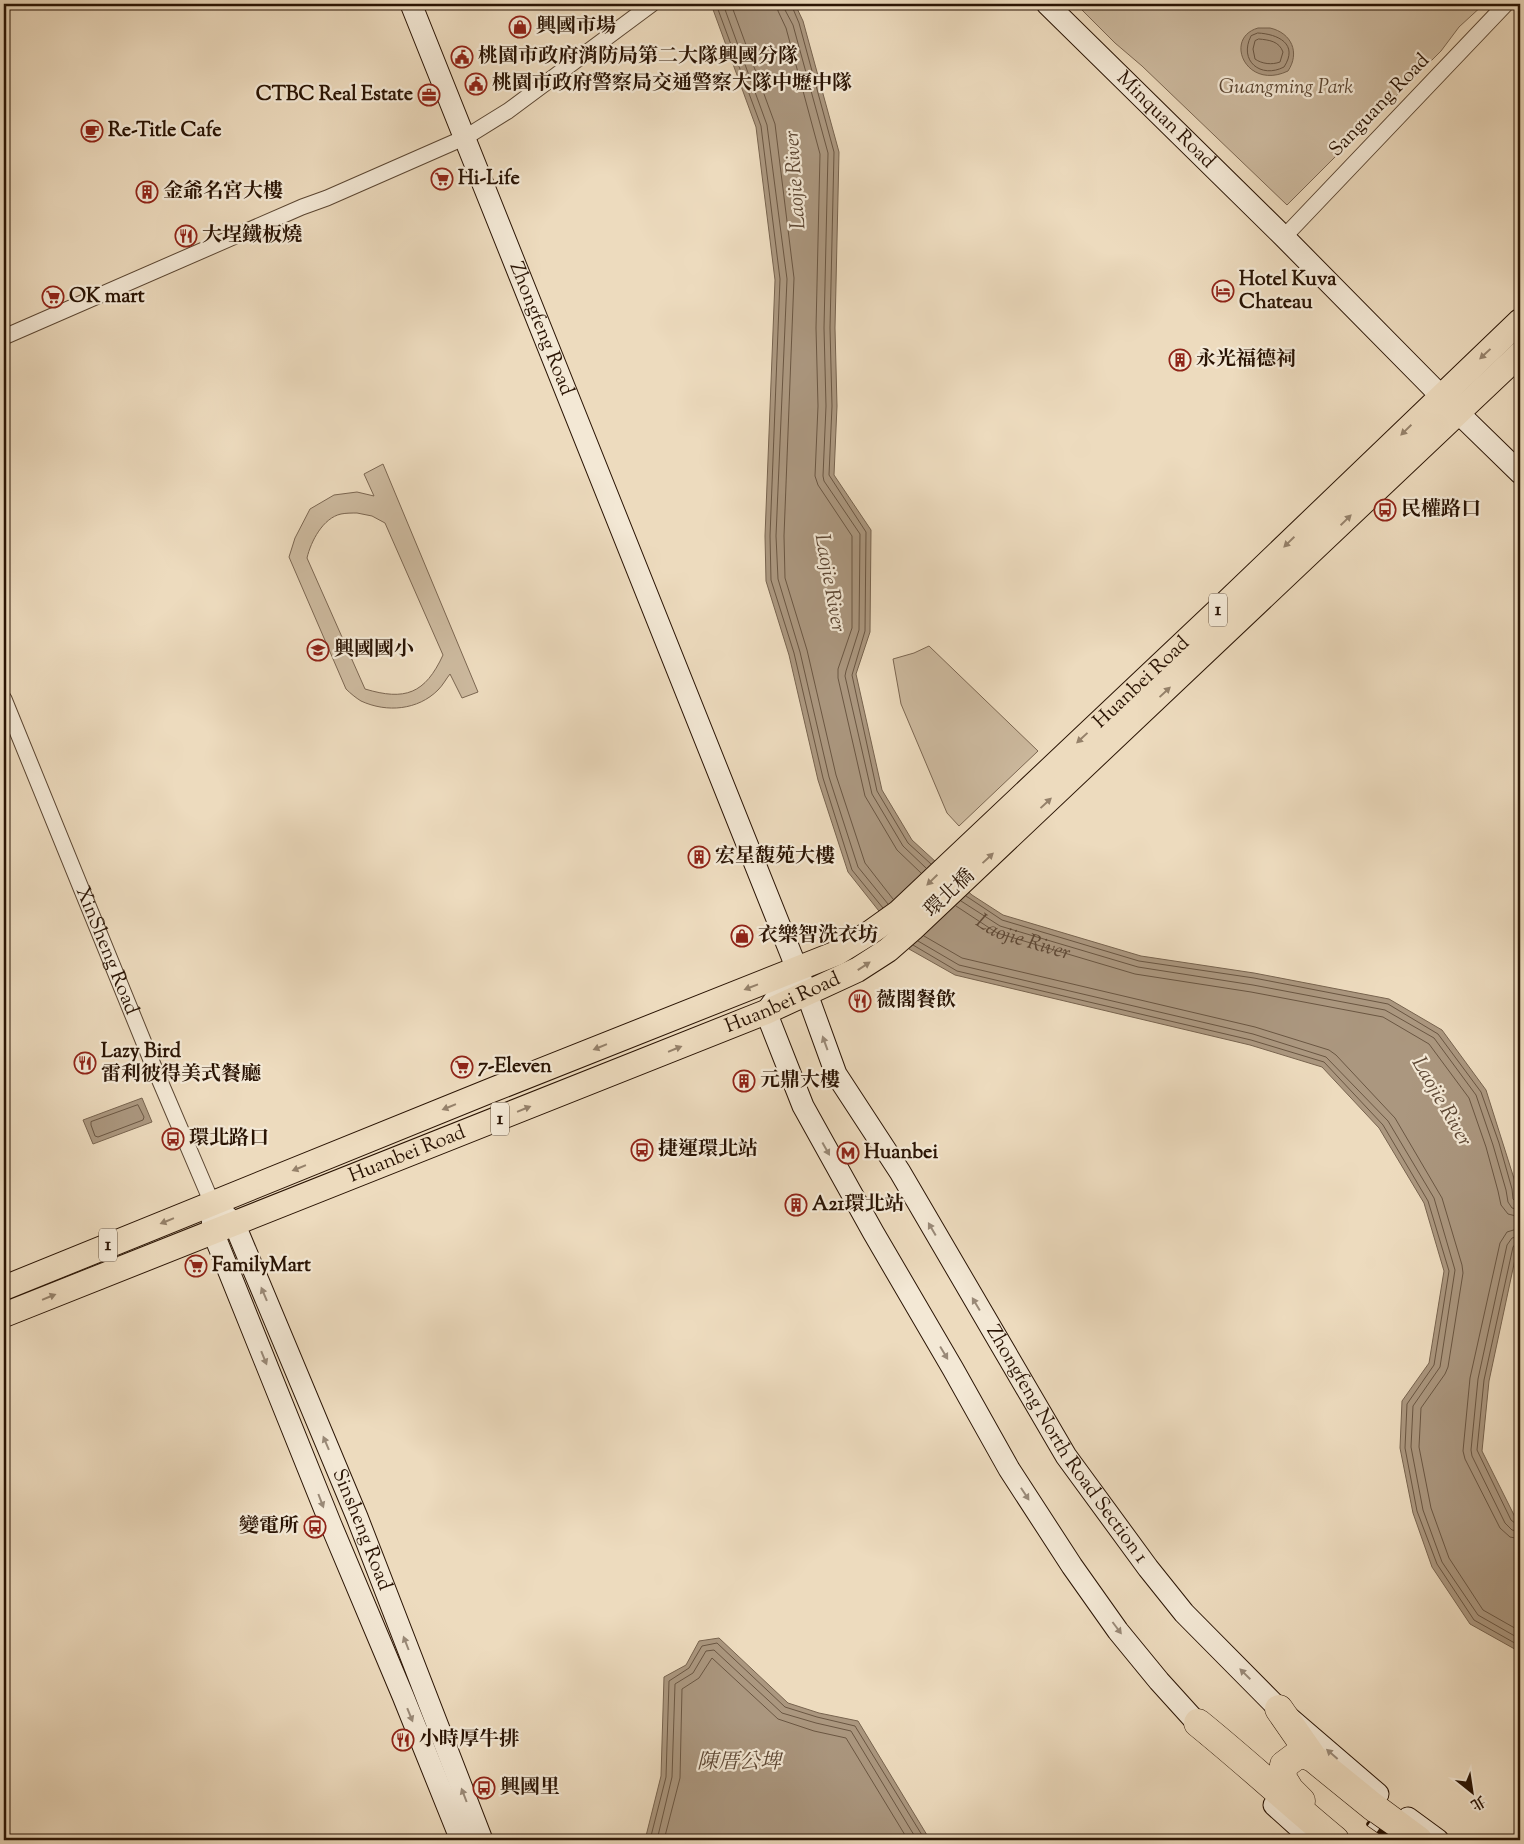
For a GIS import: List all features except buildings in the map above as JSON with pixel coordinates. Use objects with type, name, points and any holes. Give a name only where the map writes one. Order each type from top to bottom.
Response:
[{"type":"highway","points":[[1280,1709],[1313,1758],[1372,1806],[1418,1840]]},
{"type":"highway","points":[[1198,1722],[1254,1768],[1294,1806],[1335,1840]]},
{"type":"highway","points":[[1313,1758],[1300,1753],[1293,1757],[1284,1765],[1282,1777],[1290,1790],[1340,1840]]},
{"type":"main road","name":"Zhongfeng Road","points":[[411,4],[466,137],[796,969]]},
{"type":"main road","name":"Minquan Road","points":[[1048,4],[1520,473]]},
{"type":"main road","name":"1","points":[[1441,396],[1520,321]]},
{"type":"main road","name":"1","points":[[1459,412],[1520,354]]},
{"type":"main road","name":"Huanbei Road","points":[[1002,829],[1224,604],[1441,396]]},
{"type":"main road","name":"Huanbei Road","points":[[1002,829],[1459,412]]},
{"type":"main road","name":"環北橋","points":[[871,932],[899,912],[1002,829]]},
{"type":"main road","name":"環北橋","points":[[888,950],[912,929],[1002,829]]},
{"type":"main road","name":"Huanbei Road","points":[[4,1288],[837,953],[871,932]]},
{"type":"main road","name":"Huanbei Road","points":[[4,1315],[766,1012],[857,970],[888,950]]},
{"type":"main road","name":"Zhongfeng North Road Section 1","points":[[796,969],[836,1074],[900,1172],[1066,1456],[1148,1568],[1184,1613],[1280,1709],[1386,1801],[1438,1840]]},
{"type":"main road","points":[[796,969],[766,1012],[803,1106],[1009,1469],[1072,1566],[1118,1631],[1159,1681],[1198,1722],[1240,1774],[1313,1840]]},
{"type":"main road","name":"XinSheng Road","points":[[212,1203],[223,1228]]},
{"type":"main road","points":[[223,1228],[331,1526],[461,1840]]},
{"type":"main road","name":"Sinsheng Road","points":[[223,1228],[357,1517],[482,1840]]},
{"type":"street","points":[[4,338],[302,206],[327,198],[466,137],[508,111],[652,4]]},
{"type":"street","name":"Sanguang Road","points":[[1284,237],[1506,4]]},
{"type":"street","name":"XinSheng Road","points":[[4,699],[151,1060],[212,1203]]},
{"type":"green space","name":"Guangming Park","points":[[1076,4],[1484,4],[1459,27],[1441,51],[1287,205]]},
{"type":"green space","points":[[383,464],[478,692],[462,698],[450,674],[440,688],[430,697],[402,708],[392,708],[371,705],[361,701],[346,689],[289,557],[295,538],[310,509],[334,495],[357,492],[374,496],[364,474]],"holes":[[[353,513],[372,516],[385,523],[443,655],[429,678],[421,686],[403,694],[379,693],[365,689],[307,558],[311,545],[319,531],[323,525],[335,516]]]},
{"type":"green space","points":[[929,646],[1038,751],[959,826],[947,813],[901,704],[893,659]]},
{"type":"water","name":"Laojie River","points":[[711,4],[795,4],[803,21],[839,152],[835,328],[837,406],[834,475],[871,530],[870,632],[856,674],[882,790],[912,840],[972,895],[1003,915],[1141,956],[1254,973],[1389,999],[1442,1030],[1486,1090],[1517,1188],[1520,1236],[1489,1381],[1482,1451],[1515,1517],[1520,1522],[1520,1652],[1470,1624],[1432,1567],[1413,1513],[1400,1448],[1402,1401],[1429,1363],[1444,1271],[1424,1203],[1379,1128],[1322,1067],[1250,1045],[955,975],[909,949],[848,872],[818,780],[789,655],[766,581],[765,536],[775,280],[756,127]]},
{"type":"water","points":[[1258,28],[1270,28],[1284,34],[1289,39],[1292,45],[1293,57],[1288,71],[1273,75],[1261,74],[1251,69],[1244,61],[1241,51],[1242,42],[1248,34]]},
{"type":"water","points":[[142,1098],[152,1122],[93,1144],[83,1120]]},
{"type":"water","name":"陳厝公埤","points":[[719,1638],[788,1703],[819,1713],[858,1721],[930,1840],[645,1840],[661,1776],[664,1677],[686,1665],[699,1641]]},
{"type":"railway","points":[[1369,1824],[1392,1840]]},
{"type":"railway","points":[[1363,1837],[1368,1840]]},
{"type":"place","name":"興國市場","points":[[520,27]]},
{"type":"place","name":"桃園市政府消防局第二大隊興國分隊","points":[[462,57]]},
{"type":"place","name":"桃園市政府警察局交通警察大隊中壢中隊","points":[[476,84]]},
{"type":"place","name":"CTBC Real Estate","points":[[429,95]]},
{"type":"place","name":"Re-Title Cafe","points":[[92,131]]},
{"type":"place","name":"Hi-Life","points":[[442,179]]},
{"type":"place","name":"金爺名宮大樓","points":[[147,192]]},
{"type":"place","name":"大埕鐵板燒","points":[[186,236]]},
{"type":"place","name":"Hotel Kuva Chateau","points":[[1223,291]]},
{"type":"place","name":"OK mart","points":[[53,297]]},
{"type":"place","name":"永光福德祠","points":[[1180,360]]},
{"type":"place","name":"民權路口","points":[[1385,510]]},
{"type":"place","name":"興國國小","points":[[318,650]]},
{"type":"place","name":"宏星馥苑大樓","points":[[699,857]]},
{"type":"place","name":"衣樂智洗衣坊","points":[[742,936]]},
{"type":"place","name":"薇閣餐飲","points":[[860,1001]]},
{"type":"place","name":"Lazy Bird 雷利彼得美式餐廳","points":[[85,1063]]},
{"type":"place","name":"7-Eleven","points":[[462,1067]]},
{"type":"place","name":"元鼎大樓","points":[[744,1081]]},
{"type":"place","name":"環北路口","points":[[173,1139]]},
{"type":"place","name":"捷運環北站","points":[[642,1150]]},
{"type":"place","name":"Huanbei","points":[[848,1153]]},
{"type":"place","name":"A21環北站","points":[[796,1205]]},
{"type":"place","name":"FamilyMart","points":[[196,1266]]},
{"type":"place","name":"變電所","points":[[315,1527]]},
{"type":"place","name":"小時厚牛排","points":[[403,1740]]},
{"type":"place","name":"興國里","points":[[484,1788]]}]
